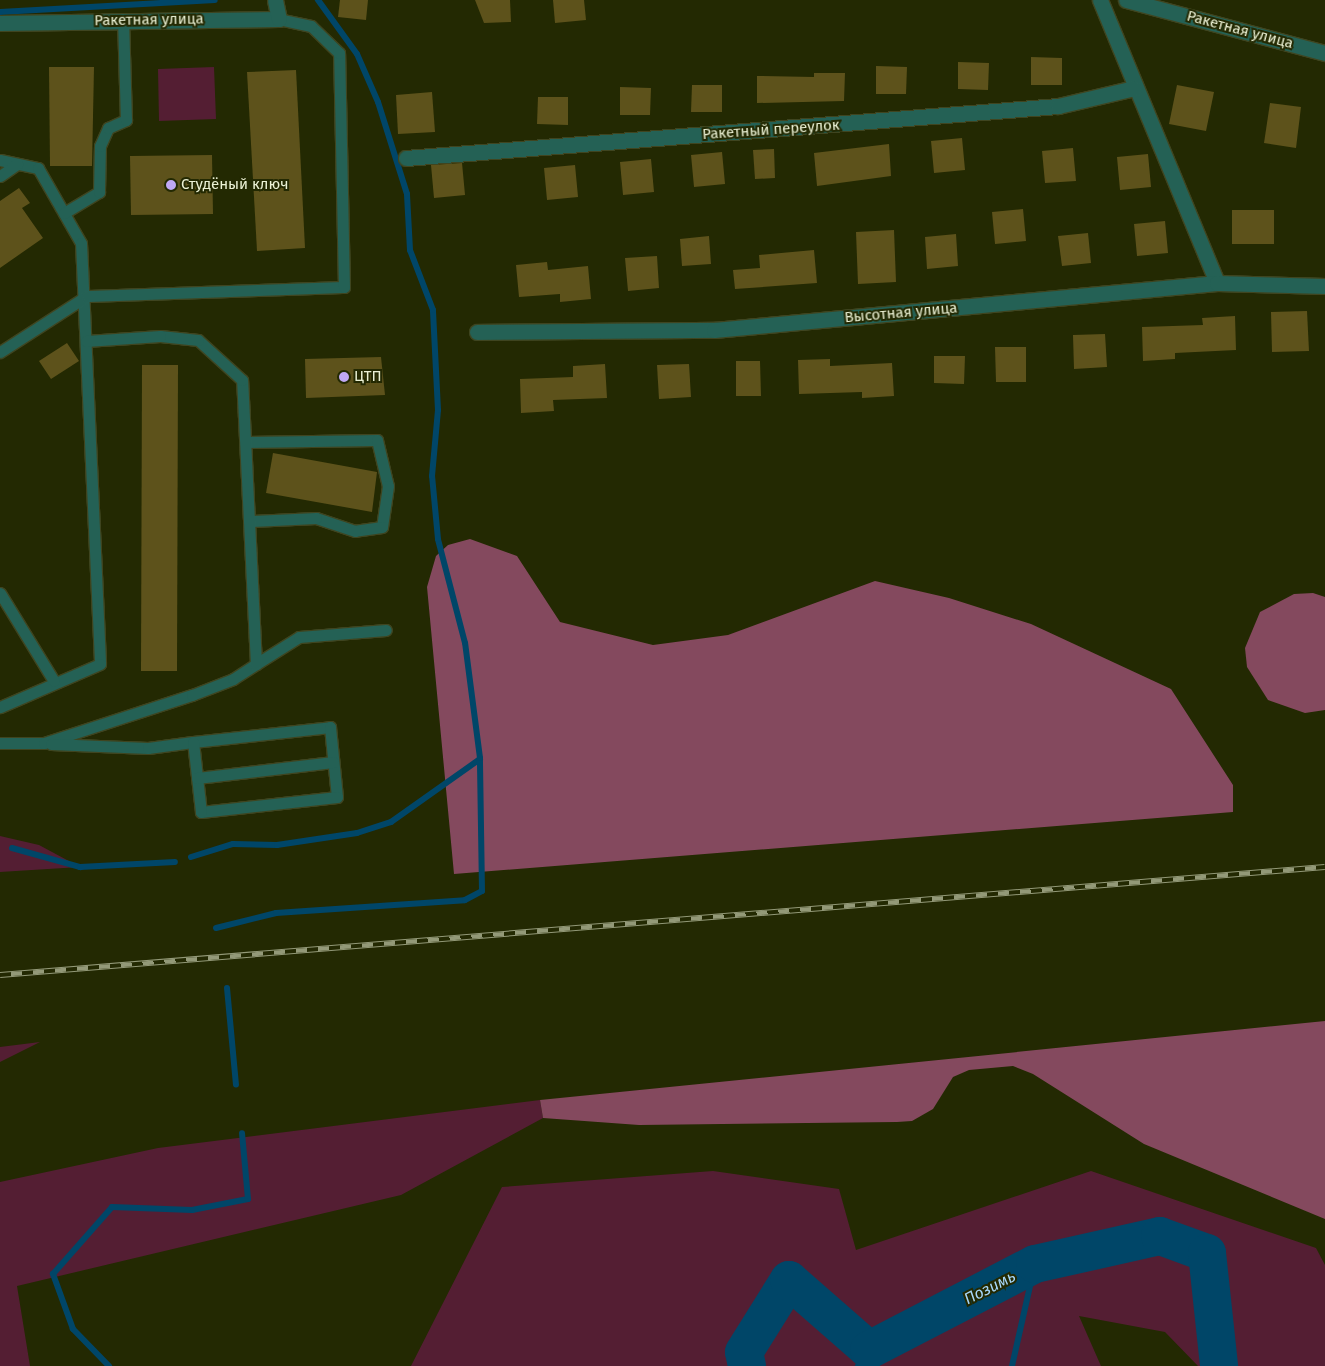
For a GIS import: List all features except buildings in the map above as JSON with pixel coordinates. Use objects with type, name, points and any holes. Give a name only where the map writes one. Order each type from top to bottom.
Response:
[{"type":"street","points":[[275,0],[279,19]]},
{"type":"street","points":[[1100,0],[1134,88],[1217,282]]},
{"type":"street","name":"Ракетная улица","points":[[1126,0],[1325,53]]},
{"type":"street","name":"Ракетная улица","points":[[0,23],[123,19],[279,19]]},
{"type":"street","name":"Ракетный переулок","points":[[406,158],[1048,107],[1134,88]]},
{"type":"street","name":"Высотная улица","points":[[477,332],[714,330],[1217,282],[1325,286]]},
{"type":"lane","points":[[64,213],[99,192],[100,146],[108,128],[126,120],[123,19]]},
{"type":"lane","points":[[0,352],[87,296],[344,287],[339,53],[311,26],[279,19]]},
{"type":"lane","points":[[0,160],[38,168],[81,243],[87,296],[86,341],[100,664],[54,681],[0,707]]},
{"type":"lane","points":[[0,176],[17,164]]},
{"type":"lane","points":[[86,341],[160,336],[198,340],[242,380],[252,520],[256,664]]},
{"type":"lane","points":[[247,442],[378,440],[388,486],[382,528],[355,531],[316,518],[252,520]]},
{"type":"lane","points":[[0,593],[54,681]]},
{"type":"lane","points":[[44,743],[192,695],[233,679],[299,637],[386,630]]},
{"type":"lane","points":[[0,743],[148,748],[193,742],[330,727],[337,797],[201,812],[193,742]]},
{"type":"lane","points":[[197,778],[333,762]]},
{"type":"shaded area","points":[[214,67],[216,119],[159,121],[158,69]]},
{"type":"shaded area","points":[[470,539],[517,556],[560,622],[653,645],[728,635],[875,581],[949,598],[1031,624],[1171,689],[1233,785],[1233,812],[454,874],[427,587],[436,556],[448,545]]},
{"type":"shaded area","points":[[1313,593],[1325,597],[1325,710],[1305,713],[1268,700],[1247,667],[1245,648],[1260,612],[1294,594]]},
{"type":"shaded area","points":[[0,836],[39,845],[80,867],[0,872]]},
{"type":"shaded area","points":[[1325,1021],[1325,1219],[1144,1144],[1033,1074],[1013,1066],[969,1070],[953,1077],[933,1109],[912,1121],[639,1125],[543,1118],[540,1100]]},
{"type":"shaded area","points":[[40,1042],[0,1062],[0,1047]]},
{"type":"shaded area","points":[[540,1100],[543,1118],[401,1195],[17,1286],[30,1366],[0,1366],[0,1182],[158,1148]]},
{"type":"shaded area","points":[[713,1171],[839,1189],[856,1250],[1091,1171],[1316,1248],[1325,1265],[1325,1366],[1198,1366],[1165,1332],[1079,1316],[1101,1366],[411,1366],[502,1187]]},
{"type":"waterway","points":[[0,12],[215,0]]},
{"type":"waterway","points":[[216,928],[276,913],[465,900],[482,891],[480,758],[465,643],[438,539],[432,476],[438,410],[433,310],[410,250],[407,194],[378,102],[357,54],[318,0]]},
{"type":"waterway","points":[[191,857],[233,844],[277,845],[357,833],[391,822],[480,759]]},
{"type":"waterway","points":[[12,848],[80,867],[175,862]]},
{"type":"waterway","points":[[227,988],[236,1085]]},
{"type":"waterway","points":[[109,1366],[73,1329],[53,1274],[112,1207],[192,1210],[248,1199],[242,1133]]},
{"type":"waterway","name":"Позимь","points":[[747,1366],[744,1352],[789,1280],[869,1350],[1035,1264],[1160,1236],[1207,1253],[1219,1366]]},
{"type":"waterway","points":[[1012,1366],[1035,1264]]},
{"type":"waterway","points":[[858,1366],[869,1350]]},
{"type":"railway","points":[[0,975],[1325,867]]},
{"type":"place","name":"Студёный ключ","points":[[171,185]]},
{"type":"place","name":"ЦТП","points":[[344,377]]}]
